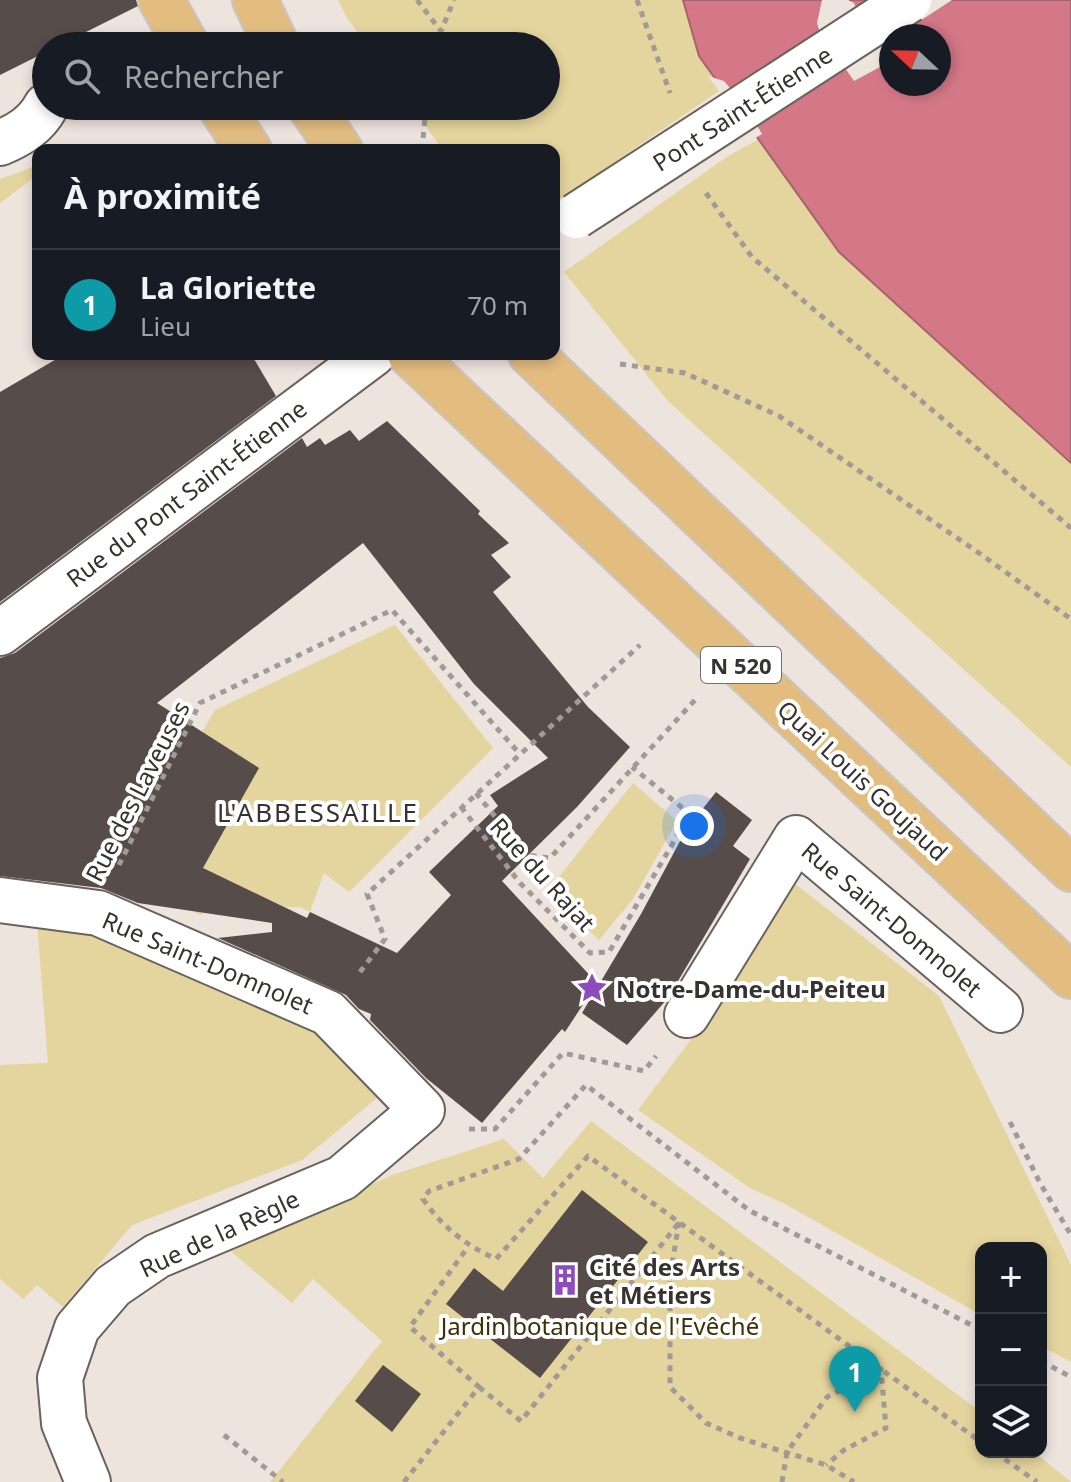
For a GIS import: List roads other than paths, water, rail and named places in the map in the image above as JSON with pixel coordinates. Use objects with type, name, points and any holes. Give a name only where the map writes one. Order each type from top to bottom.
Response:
[{"type":"main road","points":[[161,0],[179,32]]},
{"type":"main road","points":[[255,0],[270,32]]},
{"type":"main road","points":[[229,120],[245,144]]},
{"type":"main road","points":[[320,120],[336,144]]},
{"type":"main road","name":"Quai Louis Goujaud","points":[[416,360],[1071,976]]},
{"type":"main road","points":[[537,360],[1071,869]]},
{"type":"street","name":"Pont Saint-Étienne","points":[[576,216],[909,0]]},
{"type":"street","points":[[0,143],[18,135],[36,120]]},
{"type":"street","name":"Rue du Pont Saint-Étienne","points":[[0,633],[365,360]]},
{"type":"street","name":"Rue Saint-Domnolet","points":[[687,1015],[796,838],[1000,1010]]},
{"type":"street","name":"Rue Saint-Domnolet","points":[[0,900],[98,913],[328,1013],[422,1110]]},
{"type":"street","name":"Rue de la Règle","points":[[88,1482],[64,1423],[60,1378],[77,1328],[113,1286],[157,1256],[342,1178],[422,1110]]},
{"type":"place","name":"Notre-Dame-du-Peiteu","points":[[592,988]]},
{"type":"place","name":"Cité des Arts et Métiers","points":[[565,1280]]},
{"type":"place","name":"La Gloriette","points":[[855,1412]]},
{"type":"district","name":"L'ABBESSAILLE","points":[[318,812]]},
{"type":"park label","name":"Jardin botanique de l'Evêché","points":[[600,1325]]}]
